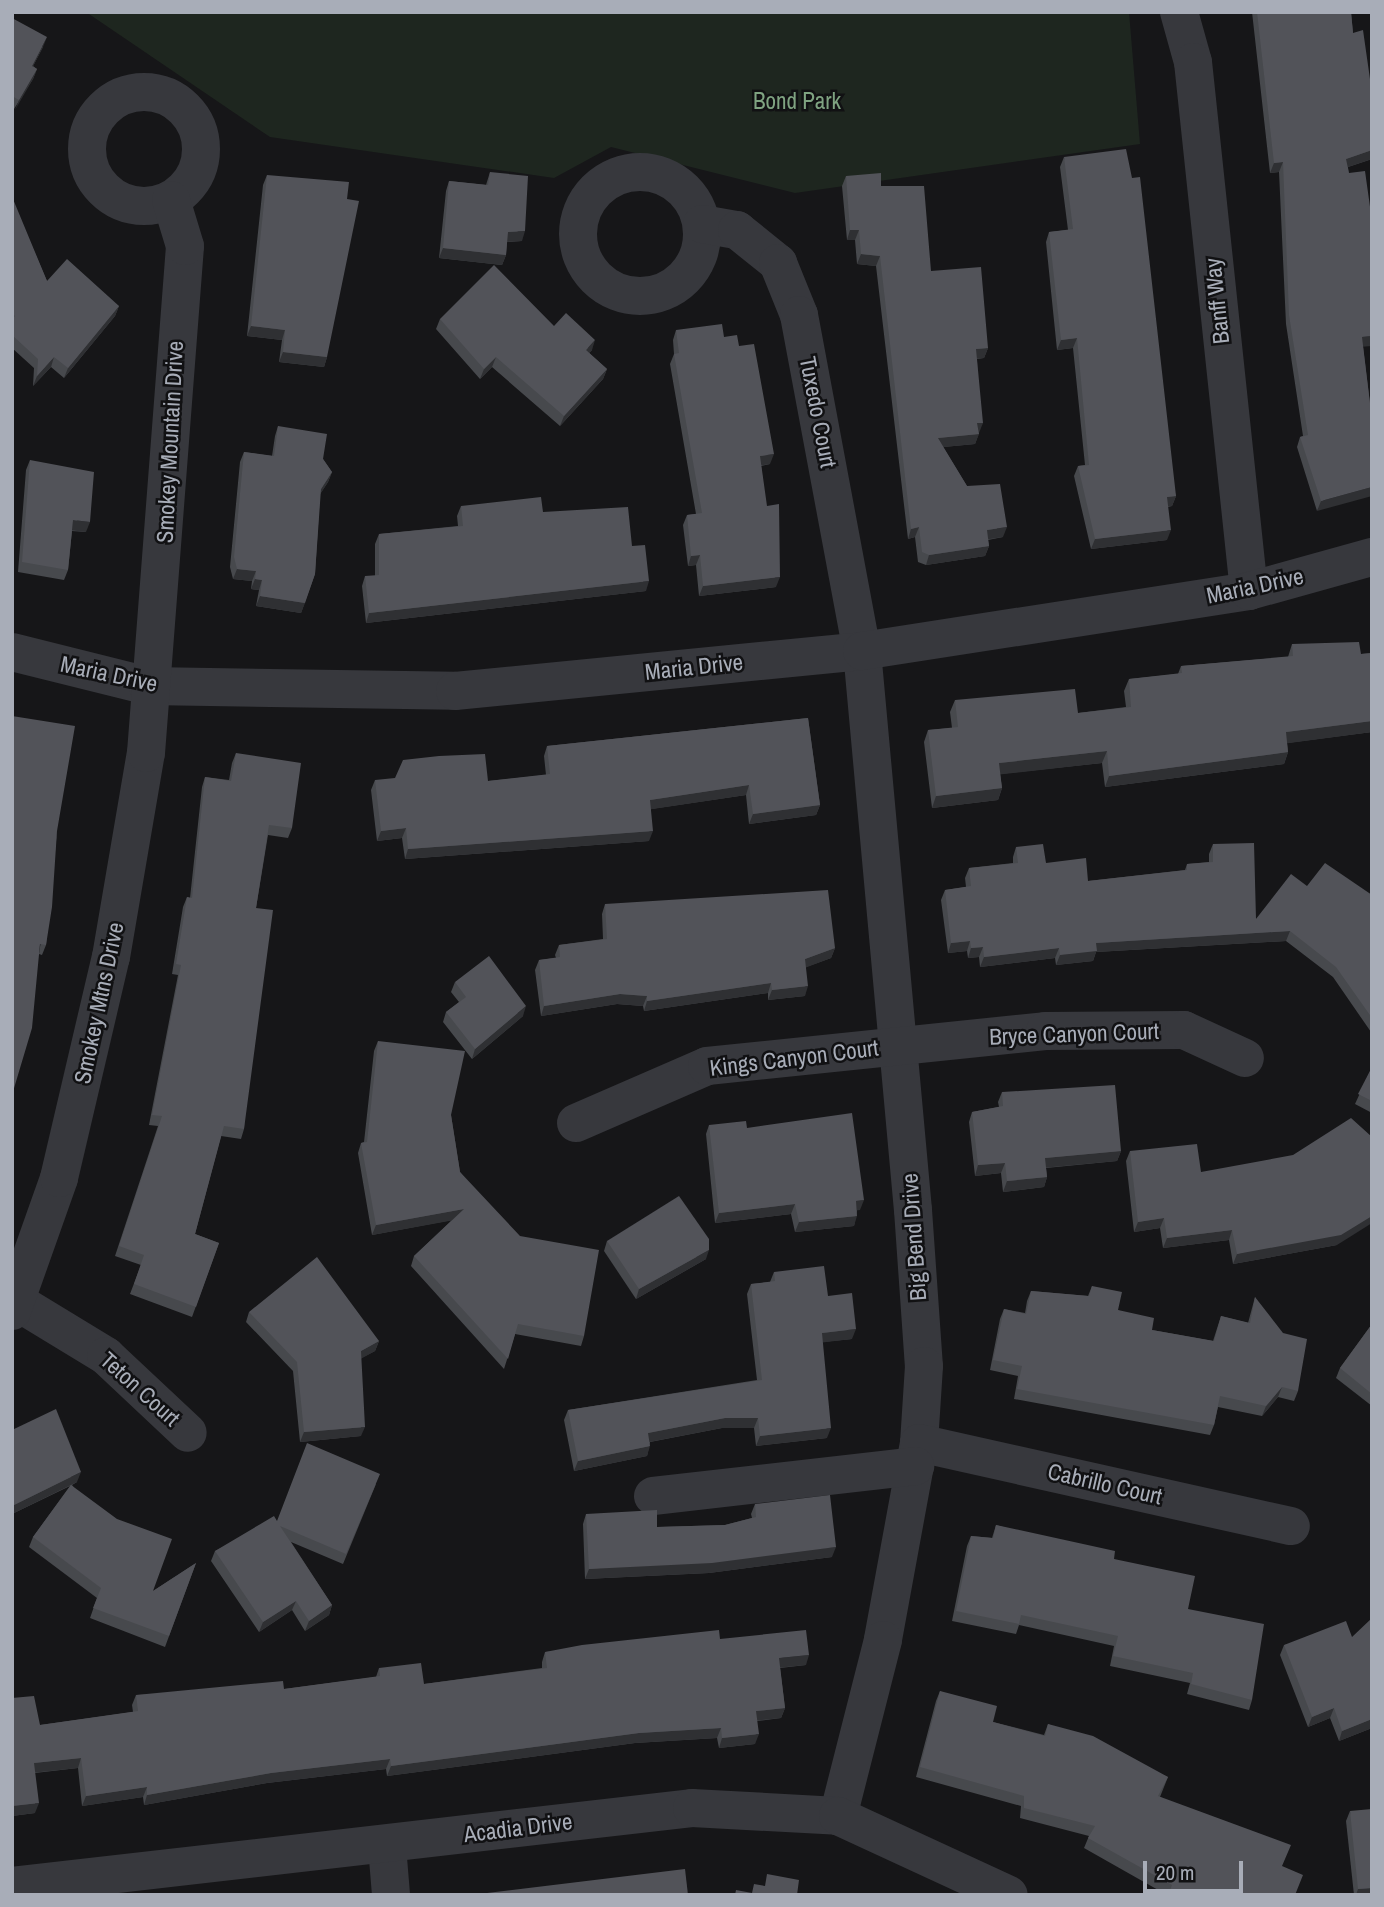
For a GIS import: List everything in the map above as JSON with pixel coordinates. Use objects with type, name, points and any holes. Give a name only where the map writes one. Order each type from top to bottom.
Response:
[{"type":"street","name":"Banff Way","points":[[1179,12],[1193,62],[1249,591]]},
{"type":"street","name":"Smokey Mountain Drive","points":[[148,686],[185,246],[171,200]]},
{"type":"street","name":"Tuxedo Court","points":[[702,224],[737,230],[778,263],[799,315],[862,651]]},
{"type":"street","name":"Maria Drive","points":[[12,652],[148,686],[455,691],[862,651],[1249,591],[1372,557]]},
{"type":"street","name":"Big Bend Drive","points":[[838,1816],[883,1640],[917,1454],[924,1366],[862,651]]},
{"type":"street","name":"Smokey Mtns Drive","points":[[15,1307],[60,1178],[111,957],[146,753],[148,686]]},
{"type":"street","name":"Bryce Canyon Court","points":[[897,1046],[1045,1031],[1184,1030],[1245,1058]]},
{"type":"street","name":"Kings Canyon Court","points":[[576,1123],[707,1066],[897,1046]]},
{"type":"street","name":"Teton Court","points":[[15,1307],[106,1356],[188,1433]]},
{"type":"street","name":"Cabrillo Court","points":[[653,1496],[917,1454],[1291,1526]]},
{"type":"street","name":"Acadia Drive","points":[[12,1886],[387,1846],[692,1808],[838,1816],[1009,1895]]},
{"type":"street","points":[[387,1846],[391,1895]]},
{"type":"green space","name":"Bond Park","points":[[86,12],[1129,12],[1140,144],[795,193],[611,147],[554,178],[270,137]]},
{"type":"building","points":[[1257,12],[1351,12],[1353,33],[1363,30],[1372,93],[1372,150],[1346,159],[1349,173],[1365,171],[1372,221],[1372,336],[1362,337],[1372,420],[1372,487],[1321,501],[1300,437],[1308,435],[1289,315],[1283,162],[1274,163]]},
{"type":"building","points":[[12,18],[47,37],[32,66],[37,69],[19,100],[12,96]]},
{"type":"building","points":[[1126,149],[1132,178],[1140,177],[1176,496],[1167,497],[1171,530],[1095,539],[1078,466],[1089,465],[1077,338],[1061,340],[1049,232],[1073,229],[1064,157]]},
{"type":"building","points":[[490,172],[528,176],[525,231],[508,232],[506,255],[443,248],[449,181],[488,185]]},
{"type":"building","points":[[881,173],[881,186],[924,186],[931,271],[981,267],[988,348],[976,349],[983,423],[977,423],[979,434],[938,438],[967,486],[1000,484],[1007,527],[987,530],[989,546],[929,555],[922,552],[919,527],[911,529],[880,256],[861,254],[859,230],[850,230],[846,176]]},
{"type":"building","points":[[267,175],[349,182],[347,199],[359,201],[327,357],[283,352],[285,330],[251,326]]},
{"type":"building","points":[[13,199],[47,281],[67,259],[119,306],[68,368],[54,357],[37,376],[38,359],[12,335],[12,319],[15,316],[12,314]]},
{"type":"building","points":[[494,265],[554,326],[566,313],[595,340],[586,350],[607,369],[564,416],[496,357],[484,369],[440,319]]},
{"type":"building","points":[[722,324],[724,337],[737,335],[739,346],[754,344],[774,454],[760,456],[767,506],[779,504],[780,577],[703,586],[700,555],[691,556],[687,515],[702,513],[674,354],[679,353],[676,330]]},
{"type":"building","points":[[278,426],[327,434],[323,459],[332,472],[321,489],[315,574],[305,603],[260,596],[262,580],[255,579],[256,571],[237,569],[234,557],[244,452],[274,456]]},
{"type":"building","points":[[30,460],[94,472],[90,522],[73,520],[68,570],[22,562]]},
{"type":"building","points":[[541,497],[543,512],[628,507],[632,546],[645,545],[649,581],[369,613],[365,576],[379,575],[379,534],[463,526],[461,506]]},
{"type":"building","points":[[1359,642],[1361,654],[1372,653],[1372,721],[1286,732],[1288,752],[1109,776],[1107,751],[999,763],[1002,788],[936,796],[928,730],[958,727],[955,700],[1075,689],[1078,713],[1131,707],[1129,679],[1182,673],[1181,666],[1293,656],[1292,644]]},
{"type":"building","points":[[12,716],[75,726],[57,831],[52,907],[46,945],[40,944],[32,1028],[12,1095]]},
{"type":"building","points":[[808,718],[820,805],[753,814],[749,785],[650,800],[653,831],[408,849],[406,828],[381,831],[375,780],[395,778],[403,760],[485,754],[488,781],[550,774],[547,746]]},
{"type":"building","points":[[236,753],[301,763],[292,828],[269,825],[256,908],[273,910],[244,1129],[224,1126],[195,1234],[219,1243],[196,1307],[134,1284],[144,1255],[119,1246],[162,1116],[152,1115],[181,965],[176,964],[187,897],[192,898],[205,777],[231,781]]},
{"type":"building","points":[[1254,843],[1256,919],[1291,874],[1307,886],[1325,863],[1372,895],[1372,1018],[1336,967],[1290,931],[1096,943],[1097,951],[1060,955],[1059,948],[984,957],[983,947],[971,948],[970,941],[951,943],[945,890],[971,886],[969,868],[1018,863],[1016,847],[1043,844],[1046,863],[1086,858],[1088,881],[1187,870],[1187,864],[1213,862],[1213,844]]},
{"type":"building","points":[[828,890],[835,948],[805,959],[808,986],[772,990],[771,983],[647,1001],[647,996],[620,994],[544,1006],[539,960],[560,957],[559,945],[607,939],[605,904]]},
{"type":"building","points":[[489,956],[526,1006],[475,1049],[446,1012],[466,997],[455,982]]},
{"type":"building","points":[[378,1041],[465,1051],[451,1115],[460,1172],[520,1236],[599,1250],[584,1336],[518,1324],[508,1359],[414,1256],[464,1209],[376,1225],[361,1143],[367,1142]]},
{"type":"building","points":[[1372,1067],[1372,1101],[1358,1094]]},
{"type":"building","points":[[1115,1085],[1121,1151],[1045,1158],[1047,1177],[1007,1181],[1005,1163],[978,1165],[972,1112],[1003,1106],[1002,1092]]},
{"type":"building","points":[[852,1113],[864,1200],[856,1201],[857,1216],[799,1222],[795,1204],[719,1213],[709,1125],[746,1121],[747,1128]]},
{"type":"building","points":[[1351,1118],[1372,1137],[1372,1216],[1341,1235],[1237,1254],[1232,1230],[1167,1238],[1164,1218],[1138,1222],[1130,1151],[1197,1144],[1201,1172],[1293,1155]]},
{"type":"building","points":[[679,1196],[709,1239],[709,1250],[639,1289],[607,1241]]},
{"type":"building","points":[[317,1257],[379,1341],[361,1351],[365,1427],[304,1432],[297,1362],[249,1312]]},
{"type":"building","points":[[824,1266],[828,1296],[852,1293],[856,1329],[822,1333],[831,1428],[760,1436],[758,1418],[725,1418],[648,1433],[650,1446],[578,1461],[568,1410],[762,1380],[751,1284],[775,1281],[774,1272]]},
{"type":"building","points":[[1092,1286],[1122,1292],[1118,1310],[1154,1318],[1152,1330],[1214,1341],[1221,1316],[1250,1323],[1255,1297],[1283,1333],[1307,1339],[1298,1391],[1282,1387],[1266,1406],[1220,1396],[1214,1425],[1017,1389],[1022,1366],[993,1360],[1004,1309],[1026,1314],[1031,1291],[1089,1296]]},
{"type":"building","points":[[1372,1324],[1372,1394],[1340,1368]]},
{"type":"building","points":[[56,1409],[81,1472],[12,1506],[12,1430]]},
{"type":"building","points":[[307,1443],[380,1474],[346,1554],[280,1526],[332,1605],[309,1621],[296,1601],[263,1622],[215,1551],[274,1516],[277,1521]]},
{"type":"building","points":[[71,1485],[117,1519],[172,1539],[153,1591],[196,1563],[169,1636],[93,1608],[101,1588],[33,1537]]},
{"type":"building","points":[[830,1495],[836,1547],[712,1563],[589,1569],[586,1514],[657,1510],[657,1527],[725,1525],[756,1517],[755,1504]]},
{"type":"building","points":[[996,1525],[1115,1551],[1114,1559],[1195,1576],[1188,1609],[1264,1624],[1252,1700],[1191,1684],[1193,1673],[1113,1656],[1118,1636],[1021,1615],[1019,1624],[956,1611],[971,1536],[993,1538]]},
{"type":"building","points":[[1372,1618],[1372,1719],[1342,1731],[1334,1708],[1312,1717],[1284,1645],[1346,1621],[1352,1637]]},
{"type":"building","points":[[719,1630],[720,1639],[806,1630],[809,1655],[779,1658],[785,1708],[756,1711],[759,1734],[722,1738],[721,1728],[639,1733],[391,1766],[390,1759],[271,1773],[147,1795],[147,1787],[86,1796],[81,1758],[34,1763],[39,1803],[12,1806],[12,1698],[34,1696],[40,1725],[138,1711],[136,1695],[283,1681],[284,1689],[380,1676],[379,1668],[421,1663],[424,1684],[547,1668],[545,1652],[582,1645]]},
{"type":"building","points":[[940,1691],[997,1706],[993,1722],[1045,1736],[1048,1724],[1093,1736],[1168,1777],[1158,1796],[1291,1845],[1282,1866],[1303,1875],[1295,1895],[1180,1895],[1170,1890],[1172,1885],[1088,1838],[1095,1826],[1024,1808],[1024,1796],[920,1767]]},
{"type":"building","points":[[1372,1809],[1372,1888],[1358,1889],[1350,1811]]},
{"type":"building","points":[[685,1869],[688,1895],[487,1893]]},
{"type":"building","points":[[767,1874],[799,1880],[797,1895],[735,1895],[736,1890],[752,1893],[754,1884],[765,1886]]}]
